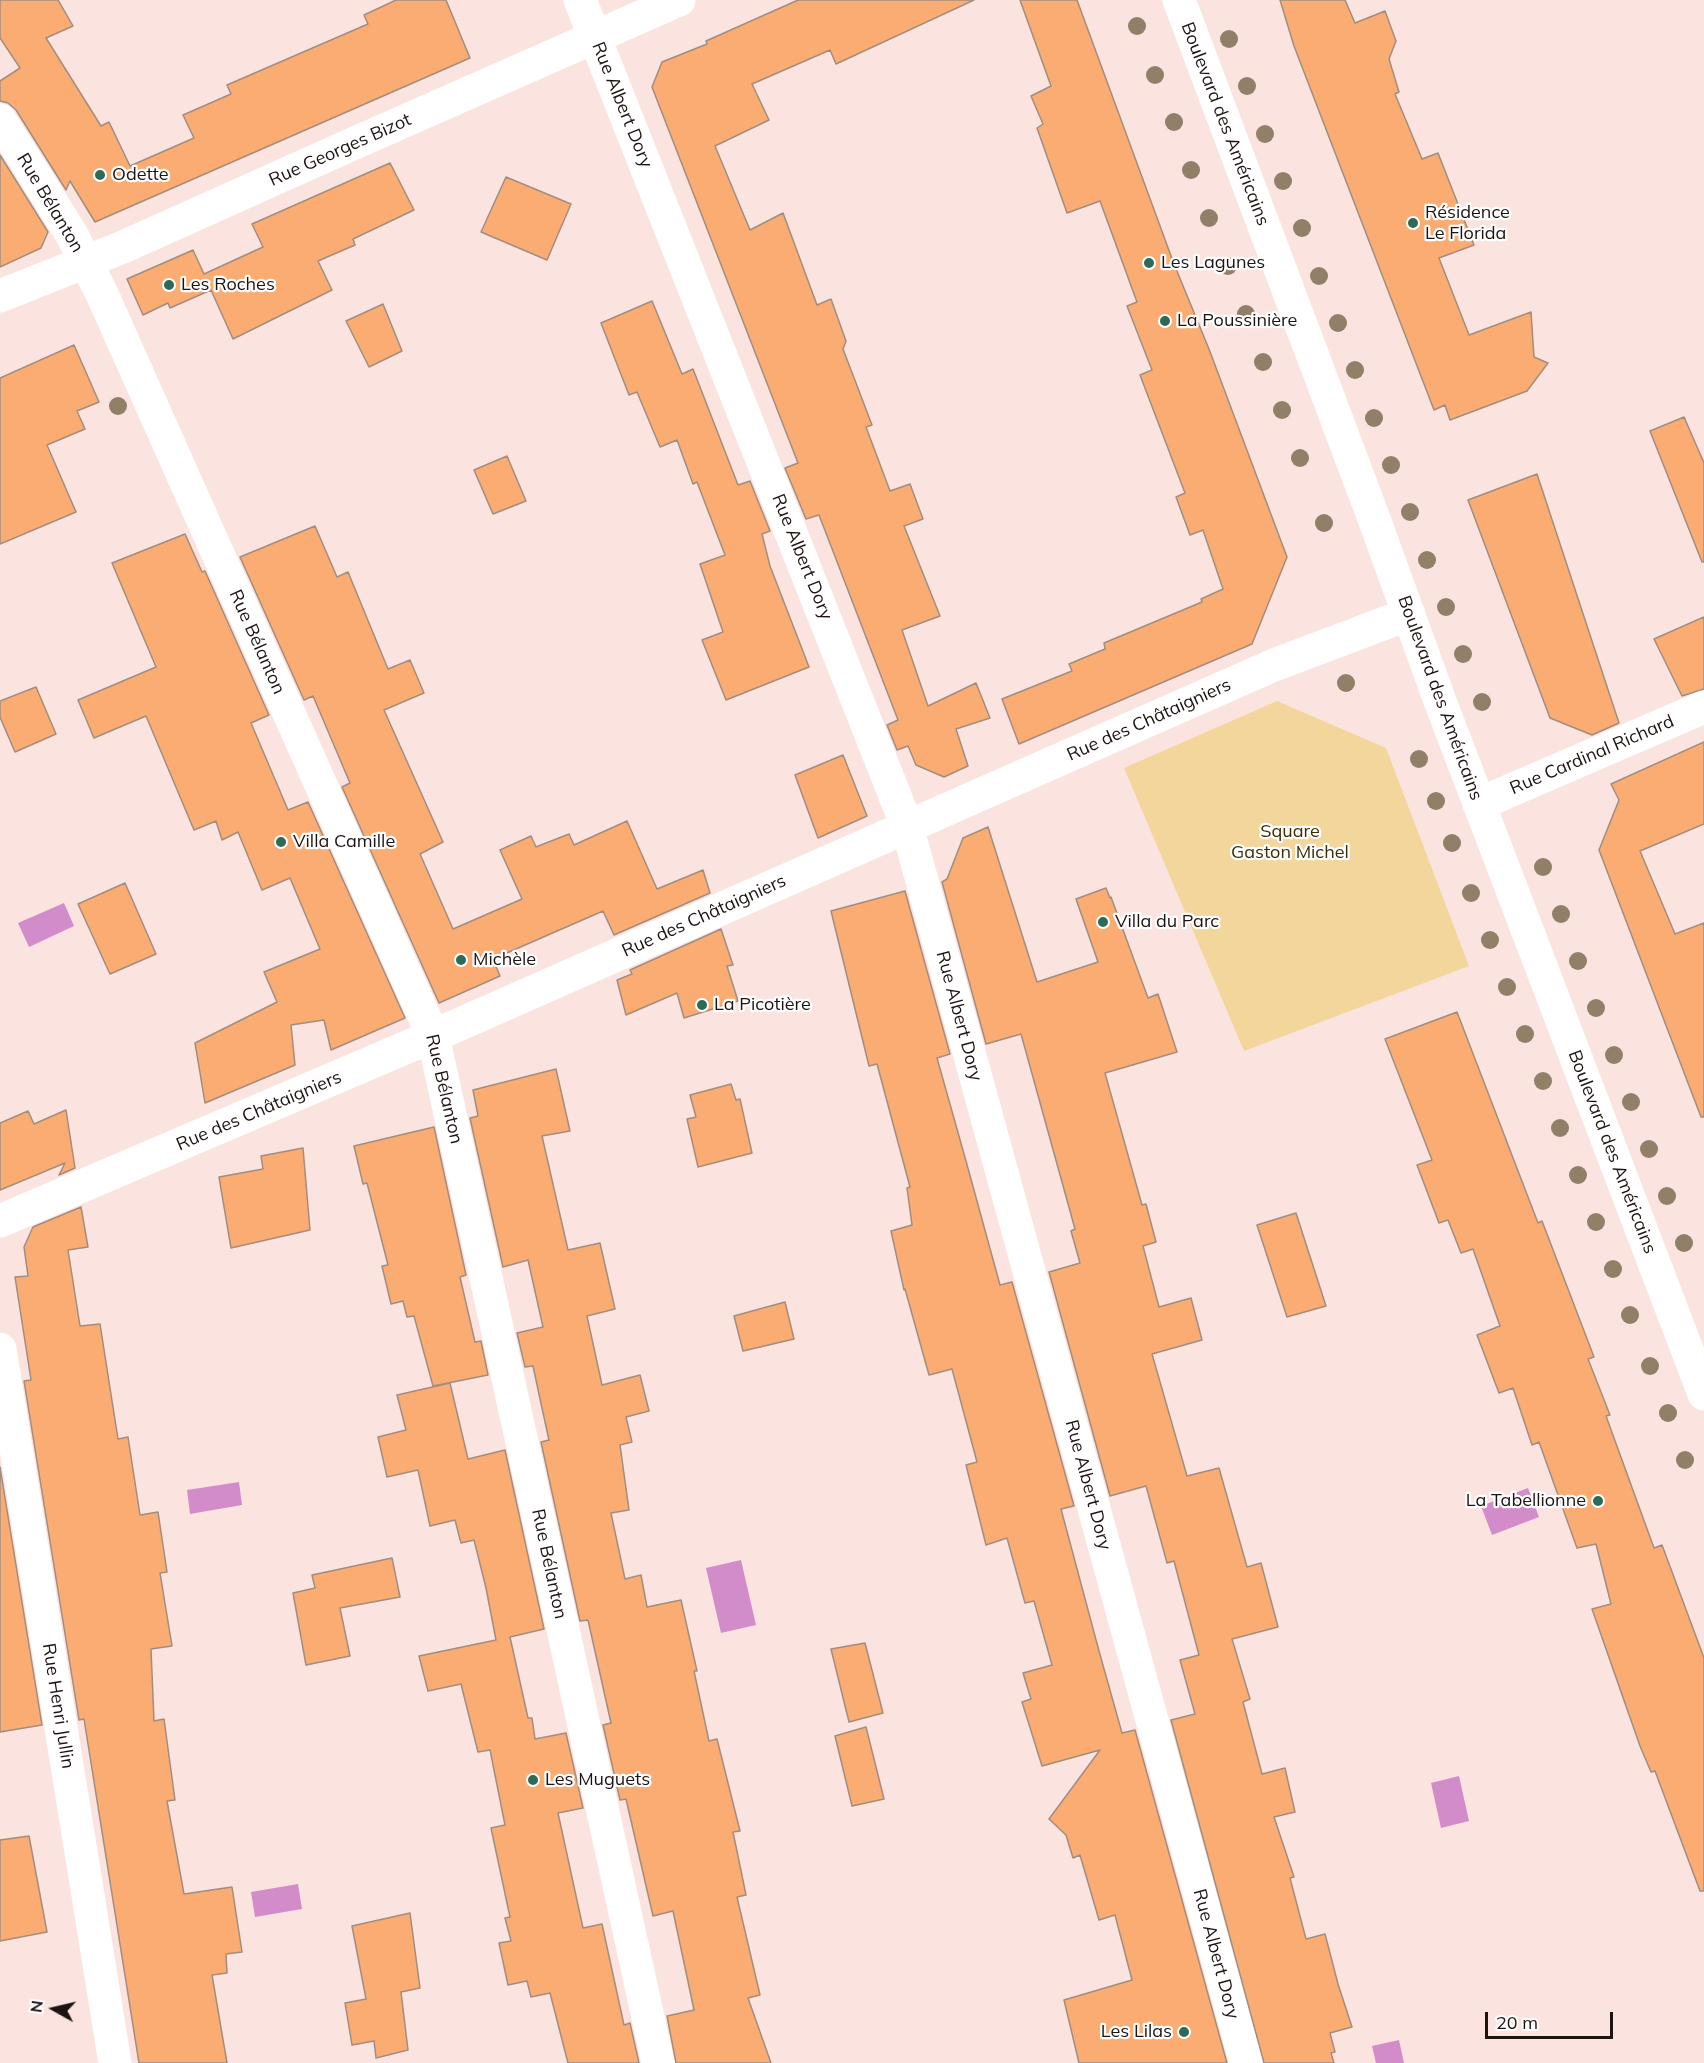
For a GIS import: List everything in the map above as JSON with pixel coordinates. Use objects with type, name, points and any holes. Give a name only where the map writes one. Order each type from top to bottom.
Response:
[{"type":"street","name":"Rue Albert Dory","points":[[580,0],[907,826],[1246,2063]]},
{"type":"street","name":"Rue Georges Bizot","points":[[0,296],[123,247],[679,0]]},
{"type":"street","name":"Boulevard des Américains","points":[[1179,0],[1440,701],[1704,1394]]},
{"type":"street","name":"Rue Bélanton","points":[[0,120],[72,235],[116,327],[433,1036],[658,2063]]},
{"type":"street","name":"Rue des Châtaigniers","points":[[0,1221],[433,1036],[1275,665],[1409,614]]},
{"type":"street","name":"Rue Cardinal Richard","points":[[1479,804],[1704,707]]},
{"type":"street","name":"Rue Henri Jullin","points":[[0,1348],[115,2063]]},
{"type":"green space","name":"Square Gaston Michel","points":[[1277,701],[1386,748],[1469,966],[1244,1051],[1124,768]]},
{"type":"shaded area","points":[[64,903],[74,926],[29,947],[18,923]]},
{"type":"shaded area","points":[[239,1482],[242,1505],[190,1514],[187,1490]]},
{"type":"shaded area","points":[[1528,1488],[1539,1517],[1492,1535],[1481,1506]]},
{"type":"shaded area","points":[[741,1560],[756,1625],[721,1633],[706,1568]]},
{"type":"shaded area","points":[[1459,1776],[1469,1821],[1441,1828],[1431,1783]]},
{"type":"shaded area","points":[[298,1884],[302,1909],[255,1917],[251,1892]]},
{"type":"shaded area","points":[[1399,2040],[1404,2063],[1376,2063],[1372,2046]]},
{"type":"building","points":[[0,0],[58,0],[73,26],[46,38],[101,126],[109,122],[130,166],[194,138],[183,115],[231,94],[227,85],[368,24],[364,15],[396,0],[446,0],[470,58],[95,222],[70,181],[66,190],[16,110],[8,103],[0,101],[0,81],[20,68],[0,38]]},
{"type":"building","points":[[798,0],[974,0],[836,64],[830,50],[752,84],[769,120],[715,146],[750,230],[783,213],[817,305],[831,299],[846,341],[843,349],[872,425],[866,427],[890,491],[910,484],[923,519],[904,526],[940,616],[902,630],[928,706],[976,683],[990,718],[956,729],[968,766],[944,777],[916,765],[908,746],[897,750],[887,725],[898,720],[819,515],[806,519],[785,468],[798,463],[652,87],[662,62],[707,44],[706,41]]},
{"type":"building","points":[[1020,0],[1077,0],[1174,264],[1209,349],[1287,557],[1252,644],[1019,744],[1002,699],[1072,671],[1069,664],[1105,649],[1104,643],[1202,602],[1201,599],[1223,589],[1203,530],[1190,535],[1176,497],[1185,493],[1140,375],[1152,370],[1127,306],[1137,302],[1100,201],[1067,213],[1037,128],[1043,124],[1031,96],[1051,86]]},
{"type":"building","points":[[1280,0],[1345,0],[1355,23],[1385,11],[1396,41],[1389,59],[1399,92],[1395,94],[1422,159],[1438,153],[1474,245],[1439,258],[1469,335],[1531,312],[1534,357],[1548,363],[1527,391],[1450,420],[1445,405],[1434,410],[1294,46]]},
{"type":"building","points":[[0,155],[48,232],[41,248],[0,267]]},
{"type":"building","points":[[390,163],[414,210],[353,239],[355,245],[318,261],[332,290],[233,339],[211,290],[170,308],[168,303],[143,315],[127,279],[193,250],[204,274],[263,247],[252,224]]},
{"type":"building","points":[[506,177],[571,204],[547,260],[481,232]]},
{"type":"building","points":[[652,301],[682,374],[693,369],[738,485],[750,481],[770,531],[762,534],[770,566],[809,667],[726,700],[702,640],[723,632],[700,564],[725,555],[697,482],[693,484],[677,440],[660,447],[637,392],[629,395],[601,323]]},
{"type":"building","points":[[383,304],[402,351],[369,367],[346,321]]},
{"type":"building","points":[[74,345],[99,402],[77,411],[85,429],[47,445],[76,512],[0,544],[0,378]]},
{"type":"building","points":[[1684,417],[1704,463],[1704,562],[1702,562],[1650,431]]},
{"type":"building","points":[[507,456],[526,501],[493,514],[474,470]]},
{"type":"building","points":[[1537,474],[1619,723],[1592,735],[1550,718],[1468,500]]},
{"type":"building","points":[[315,526],[337,577],[348,572],[388,669],[410,660],[424,693],[384,710],[443,842],[420,854],[453,929],[522,899],[500,850],[531,836],[536,847],[569,834],[574,845],[627,821],[657,889],[703,870],[710,893],[614,935],[603,911],[493,959],[500,976],[439,1003],[342,787],[350,783],[313,696],[304,700],[240,557]]},
{"type":"building","points":[[185,534],[202,572],[205,571],[269,715],[251,723],[288,810],[308,802],[405,1018],[331,1050],[324,1020],[291,1025],[295,1065],[205,1103],[195,1043],[277,1002],[264,972],[320,949],[290,878],[262,890],[238,832],[222,840],[216,821],[194,830],[146,716],[94,738],[78,700],[156,667],[112,563]]},
{"type":"building","points":[[1704,617],[1704,689],[1682,696],[1654,639]]},
{"type":"building","points":[[36,687],[56,734],[15,752],[0,717],[0,701]]},
{"type":"building","points":[[1704,742],[1704,824],[1640,851],[1675,934],[1704,923],[1704,1117],[1701,1117],[1599,850],[1619,800],[1611,784]]},
{"type":"building","points":[[843,755],[867,816],[818,838],[795,775]]},
{"type":"building","points":[[988,827],[1037,982],[1098,962],[1076,899],[1106,888],[1148,998],[1158,994],[1177,1052],[1105,1073],[1142,1205],[1146,1204],[1156,1242],[1143,1246],[1159,1307],[1191,1298],[1202,1340],[1152,1354],[1187,1476],[1219,1468],[1247,1567],[1261,1563],[1278,1627],[1232,1639],[1250,1699],[1243,1702],[1262,1774],[1285,1768],[1295,1812],[1274,1817],[1294,1877],[1290,1878],[1306,1939],[1325,1934],[1352,2027],[1330,2033],[1335,2052],[1331,2053],[1334,2063],[1264,2063],[1171,1720],[1195,1714],[1180,1660],[1199,1655],[1174,1561],[1167,1563],[1146,1486],[1110,1496],[1049,1272],[1080,1263],[1071,1231],[1075,1229],[1021,1034],[986,1044],[942,882],[947,879],[963,838]]},
{"type":"building","points":[[125,883],[156,954],[110,974],[78,904]]},
{"type":"building","points":[[905,891],[950,1054],[937,1058],[1000,1285],[1012,1282],[1074,1506],[1061,1509],[1099,1651],[1122,1733],[1135,1730],[1227,2063],[1079,2063],[1064,2000],[1132,1980],[1115,1915],[1099,1920],[1080,1855],[1073,1858],[1066,1835],[1049,1819],[1100,1750],[1042,1766],[1022,1702],[1031,1699],[1023,1673],[1052,1665],[1034,1601],[1025,1603],[1007,1538],[986,1545],[966,1465],[977,1462],[952,1369],[929,1375],[904,1290],[891,1231],[912,1225],[907,1188],[910,1187],[877,1064],[869,1066],[831,911]]},
{"type":"building","points":[[721,929],[733,965],[727,966],[738,1001],[684,1018],[677,993],[626,1015],[617,980],[632,974],[630,970]]},
{"type":"building","points":[[1457,1012],[1538,1223],[1542,1221],[1594,1357],[1588,1359],[1610,1415],[1606,1416],[1654,1548],[1662,1545],[1704,1658],[1704,1891],[1700,1891],[1655,1771],[1651,1772],[1640,1746],[1592,1609],[1611,1604],[1596,1544],[1577,1548],[1539,1442],[1532,1445],[1513,1388],[1499,1393],[1477,1335],[1500,1326],[1473,1249],[1461,1253],[1448,1220],[1439,1223],[1417,1165],[1432,1160],[1385,1039]]},
{"type":"building","points":[[556,1069],[570,1131],[542,1136],[568,1250],[600,1243],[615,1309],[587,1316],[602,1385],[640,1375],[649,1411],[626,1417],[632,1442],[620,1445],[629,1510],[611,1513],[625,1579],[641,1575],[647,1607],[681,1600],[697,1671],[694,1671],[709,1741],[717,1739],[740,1831],[733,1832],[746,1895],[737,1897],[760,1995],[748,1998],[771,2063],[676,2063],[667,2016],[694,2010],[673,1911],[653,1916],[626,1799],[620,1800],[603,1725],[611,1723],[588,1620],[580,1621],[541,1442],[549,1440],[533,1366],[525,1367],[517,1333],[543,1327],[528,1260],[503,1267],[470,1118],[478,1116],[473,1090]]},
{"type":"building","points":[[731,1084],[736,1100],[740,1099],[752,1153],[698,1167],[687,1119],[696,1117],[690,1095]]},
{"type":"building","points":[[66,1110],[75,1168],[59,1175],[65,1163],[0,1190],[0,1123],[28,1111],[34,1124]]},
{"type":"building","points":[[434,1127],[466,1275],[460,1277],[475,1342],[481,1341],[488,1375],[433,1386],[414,1316],[407,1317],[403,1301],[391,1304],[382,1266],[388,1265],[367,1183],[363,1184],[354,1146]]},
{"type":"building","points":[[303,1148],[310,1230],[231,1248],[219,1177],[263,1169],[261,1156]]},
{"type":"building","points":[[81,1207],[88,1247],[68,1250],[80,1326],[100,1324],[118,1439],[128,1437],[140,1515],[158,1512],[167,1572],[160,1573],[172,1646],[151,1649],[154,1721],[164,1719],[175,1800],[167,1801],[184,1894],[232,1887],[242,1952],[226,1954],[227,1973],[212,1975],[227,2063],[139,2063],[84,1719],[79,1720],[24,1381],[31,1380],[15,1277],[28,1276],[24,1247],[33,1227]]},
{"type":"building","points":[[1296,1213],[1326,1306],[1287,1317],[1257,1225]]},
{"type":"building","points":[[785,1302],[794,1339],[743,1351],[734,1316]]},
{"type":"building","points":[[450,1383],[468,1459],[505,1450],[544,1629],[510,1637],[528,1718],[532,1718],[535,1739],[566,1733],[583,1808],[558,1813],[583,1928],[602,1924],[624,2025],[630,2023],[639,2063],[568,2063],[550,1993],[531,1997],[527,1981],[508,1985],[499,1943],[511,1941],[505,1918],[510,1917],[491,1828],[505,1825],[490,1750],[478,1752],[461,1684],[428,1691],[419,1656],[496,1640],[486,1588],[474,1540],[461,1543],[455,1520],[430,1526],[418,1470],[387,1477],[378,1437],[406,1430],[397,1395]]},
{"type":"building","points":[[0,1467],[42,1725],[0,1732]]},
{"type":"building","points":[[392,1558],[400,1597],[340,1608],[350,1656],[306,1665],[293,1593],[315,1588],[312,1575]]},
{"type":"building","points":[[865,1643],[883,1713],[849,1722],[831,1649]]},
{"type":"building","points":[[866,1727],[884,1799],[852,1806],[835,1736]]},
{"type":"building","points":[[29,1836],[47,1932],[0,1941],[0,1840]]},
{"type":"building","points":[[410,1913],[420,1988],[401,1992],[408,2050],[376,2058],[374,2041],[352,2045],[345,2003],[366,1999],[352,1926]]},
{"type":"place","name":"Odette","points":[[100,175]]},
{"type":"place","name":"Résidence Le Florida","points":[[1413,223]]},
{"type":"place","name":"Les Lagunes","points":[[1149,263]]},
{"type":"place","name":"Les Roches","points":[[169,285]]},
{"type":"place","name":"La Poussinière","points":[[1165,321]]},
{"type":"place","name":"Villa Camille","points":[[281,842]]},
{"type":"place","name":"Villa du Parc","points":[[1103,922]]},
{"type":"place","name":"Michèle","points":[[461,960]]},
{"type":"place","name":"La Picotière","points":[[702,1005]]},
{"type":"place","name":"La Tabellionne","points":[[1598,1501]]},
{"type":"place","name":"Les Muguets","points":[[533,1780]]},
{"type":"place","name":"Les Lilas","points":[[1184,2032]]}]
